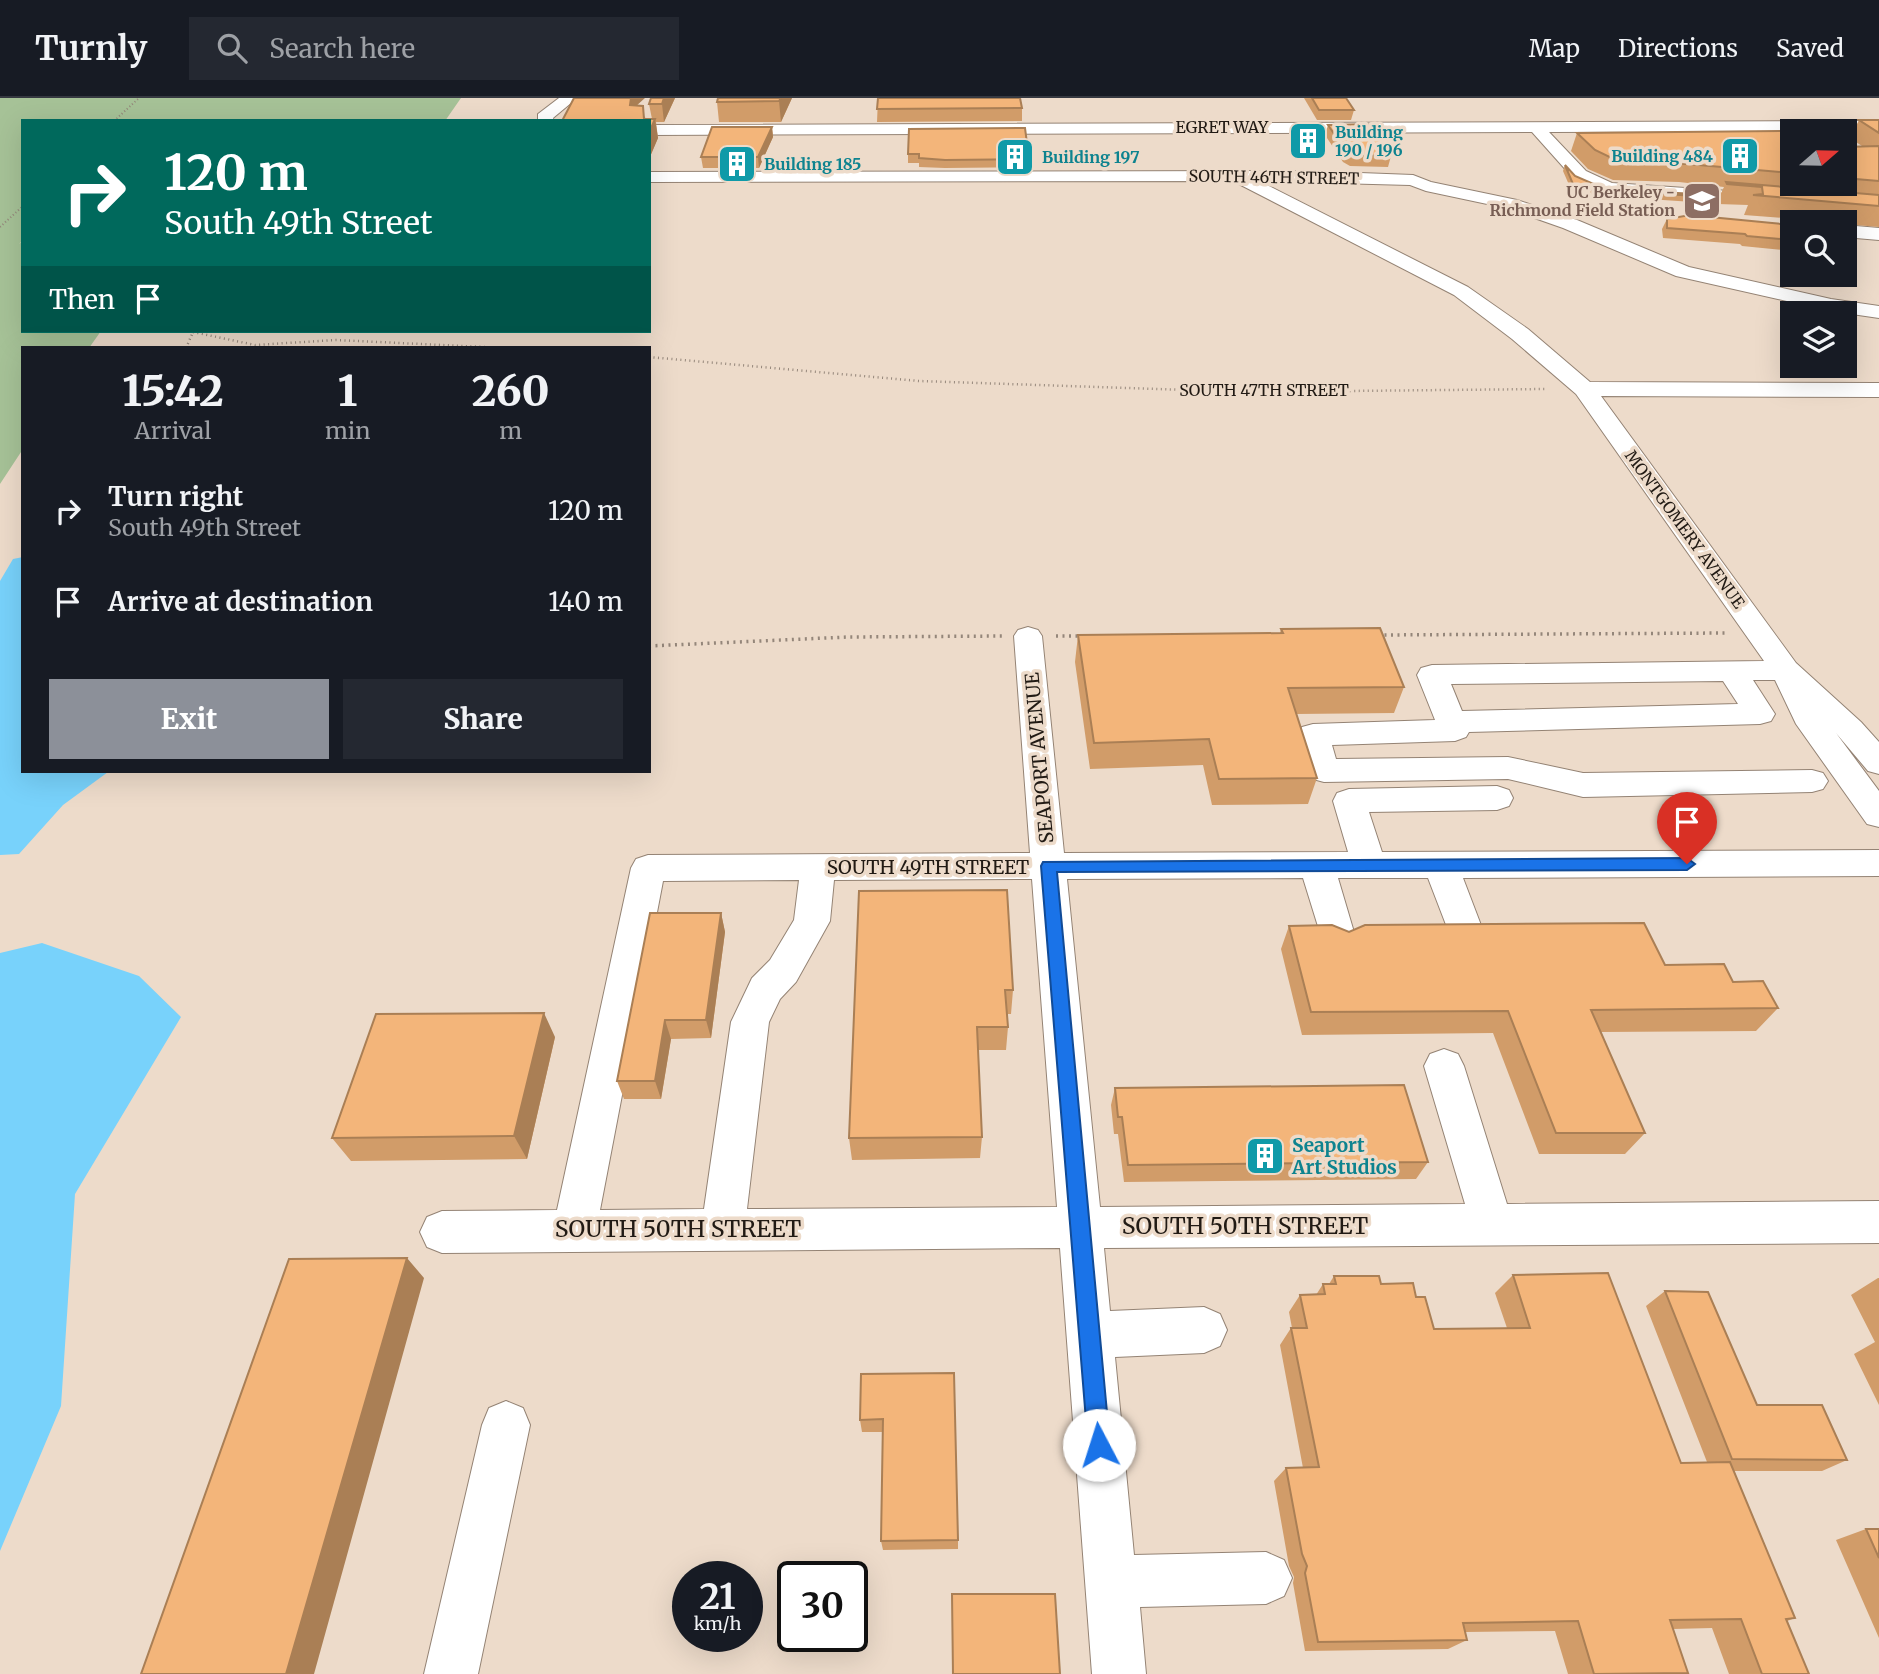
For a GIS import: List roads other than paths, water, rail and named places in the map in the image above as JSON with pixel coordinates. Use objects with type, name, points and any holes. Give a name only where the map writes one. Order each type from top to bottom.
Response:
[{"type":"street","points":[[545,119],[544,117],[569,98]]},
{"type":"street","points":[[1573,107],[1592,126]]},
{"type":"street","points":[[1293,109],[1304,127]]},
{"type":"street","points":[[1199,110],[1208,127]]},
{"type":"street","points":[[1695,111],[1713,126]]},
{"type":"street","points":[[1774,111],[1784,119]]},
{"type":"street","name":"EGRET WAY","points":[[651,130],[1036,122],[1541,132],[1592,126],[1780,128]]},
{"type":"street","points":[[1541,132],[1670,138],[1659,126]]},
{"type":"street","name":"EGRET WAY","points":[[1857,127],[1879,126]]},
{"type":"street","points":[[1265,127],[1279,149]]},
{"type":"street","points":[[1378,127],[1413,180]]},
{"type":"street","points":[[1541,132],[1580,175],[1609,188],[1783,199]]},
{"type":"street","name":"SOUTH 46TH STREET","points":[[651,177],[1234,176],[1413,180],[1426,186],[1511,204],[1570,224],[1684,272],[1831,305],[1879,312]]},
{"type":"street","name":"MONTGOMERY AVENUE","points":[[1234,176],[1461,291],[1520,334],[1584,389],[1786,670],[1807,717],[1879,815]]},
{"type":"street","points":[[1701,192],[1709,211]]},
{"type":"street","points":[[1857,232],[1879,234]]},
{"type":"street","points":[[1584,389],[1879,390]]},
{"type":"street","name":"SEAPORT AVENUE","points":[[1028,636],[1119,1674]]},
{"type":"street","points":[[1786,670],[1432,675],[1455,730],[1313,735],[1324,771],[1508,768],[1583,785],[1812,781]]},
{"type":"street","name":"MONTGOMERY AVENUE","points":[[1786,670],[1850,729],[1879,763]]},
{"type":"street","points":[[1452,722],[1760,714],[1732,671]]},
{"type":"street","points":[[1369,865],[1349,801],[1497,797]]},
{"type":"street","name":"SOUTH 49TH STREET","points":[[575,1229],[648,868],[1879,863]]},
{"type":"street","points":[[1317,865],[1338,939]]},
{"type":"street","points":[[1441,865],[1466,933]]},
{"type":"street","points":[[723,1229],[750,1022],[765,989],[783,971],[812,921],[818,867]]},
{"type":"street","points":[[1444,1066],[1492,1224]]},
{"type":"street","name":"SOUTH 50TH STREET","points":[[443,1232],[1879,1222]]},
{"type":"street","points":[[1089,1335],[1204,1331]]},
{"type":"street","points":[[451,1674],[506,1425]]},
{"type":"street","points":[[1111,1582],[1266,1578]]},
{"type":"water","points":[[21,557],[21,773],[107,773],[63,805],[19,854],[0,855],[0,581],[13,559]]},
{"type":"water","points":[[42,943],[139,976],[181,1017],[75,1194],[61,1406],[0,1551],[0,953]]},
{"type":"place","name":"Building 190 / 196","points":[[1308,141]]},
{"type":"place","name":"Building 484","points":[[1740,156]]},
{"type":"place","name":"Building 197","points":[[1015,157]]},
{"type":"place","name":"Building 185","points":[[737,164]]},
{"type":"place","name":"UC Berkeley - Richmond Field Station","points":[[1702,201]]},
{"type":"place","name":"Seaport Art Studios","points":[[1265,1156]]}]
